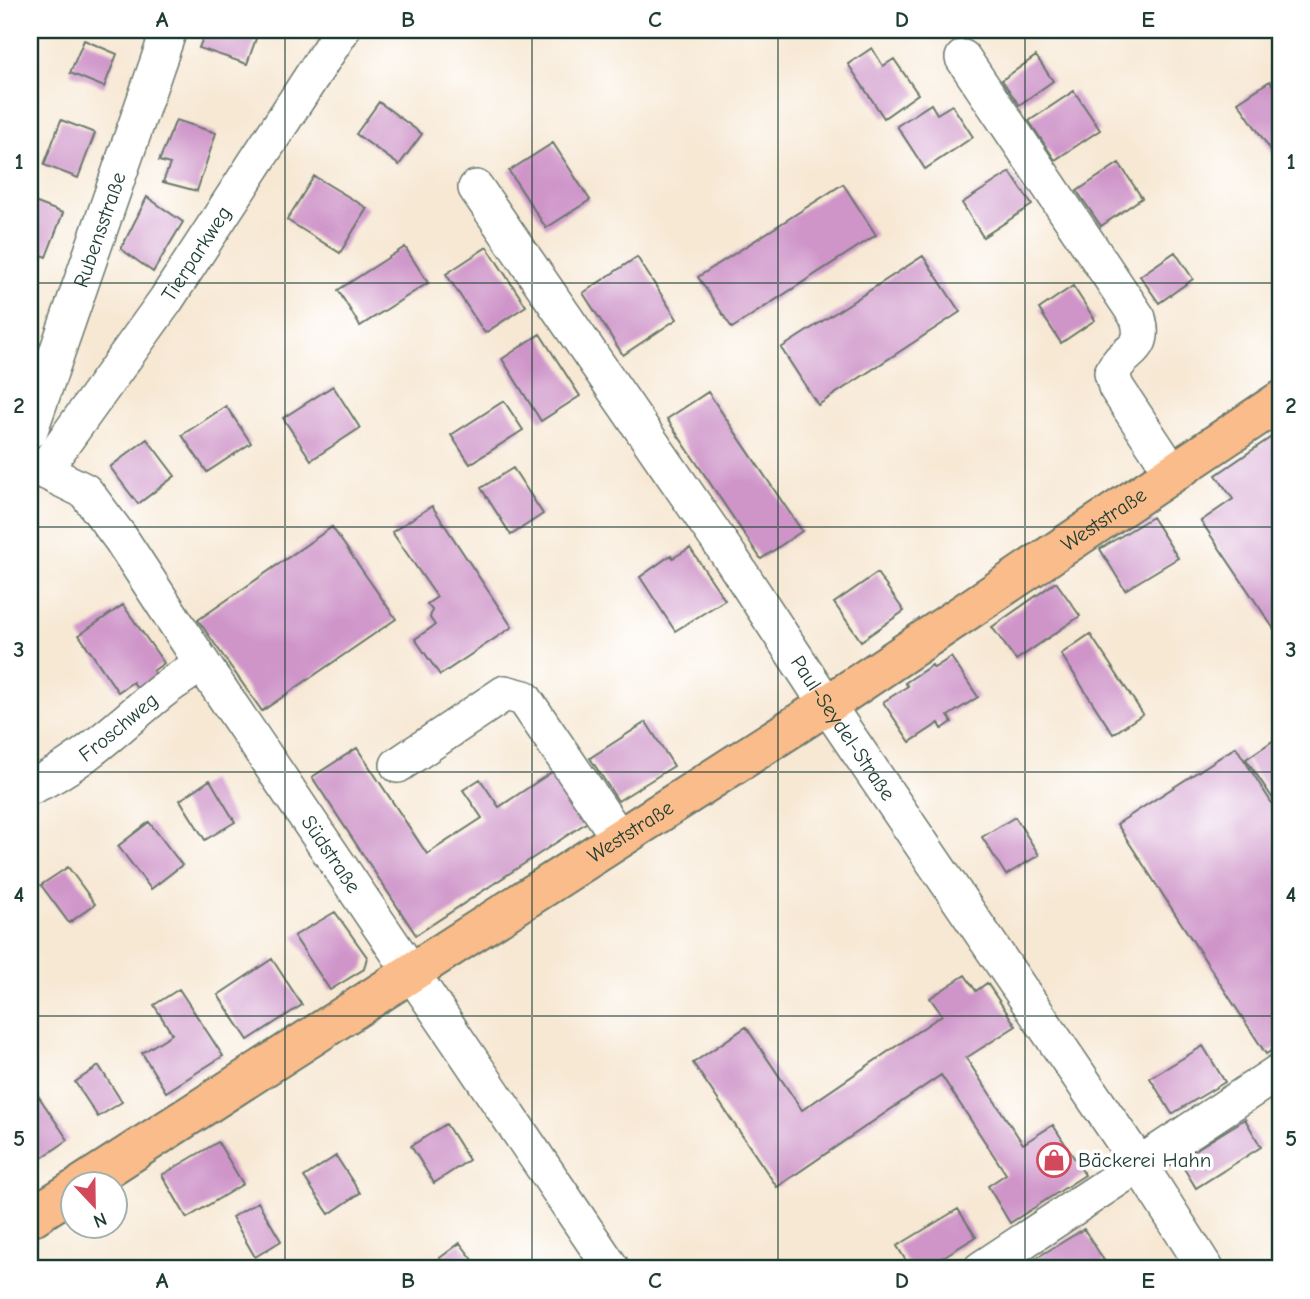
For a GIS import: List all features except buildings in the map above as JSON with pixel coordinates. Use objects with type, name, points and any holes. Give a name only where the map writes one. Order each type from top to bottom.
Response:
[{"type":"main road","name":"Weststraße","points":[[105,1170],[827,705],[1280,401]]},
{"type":"main road","points":[[30,1218],[60,1199]]},
{"type":"street","name":"Rubensstraße","points":[[30,430],[169,30]]},
{"type":"street","name":"Tierparkweg","points":[[37,468],[174,288],[342,30]]},
{"type":"street","points":[[963,58],[1138,318],[1142,332],[1138,346],[1116,364],[1112,373],[1116,387],[1172,472]]},
{"type":"street","name":"Paul-Seydel-Straße","points":[[477,188],[732,560],[827,705],[1139,1164],[1206,1269]]},
{"type":"street","name":"Südstraße","points":[[37,468],[85,491],[121,539],[612,1269]]},
{"type":"street","name":"Froschweg","points":[[30,787],[60,771],[202,663]]},
{"type":"street","points":[[398,765],[505,694],[524,698],[619,838]]},
{"type":"street","points":[[981,1269],[1280,1071]]},
{"type":"place","name":"Bäckerei Hahn","points":[[1054,1160]]}]
